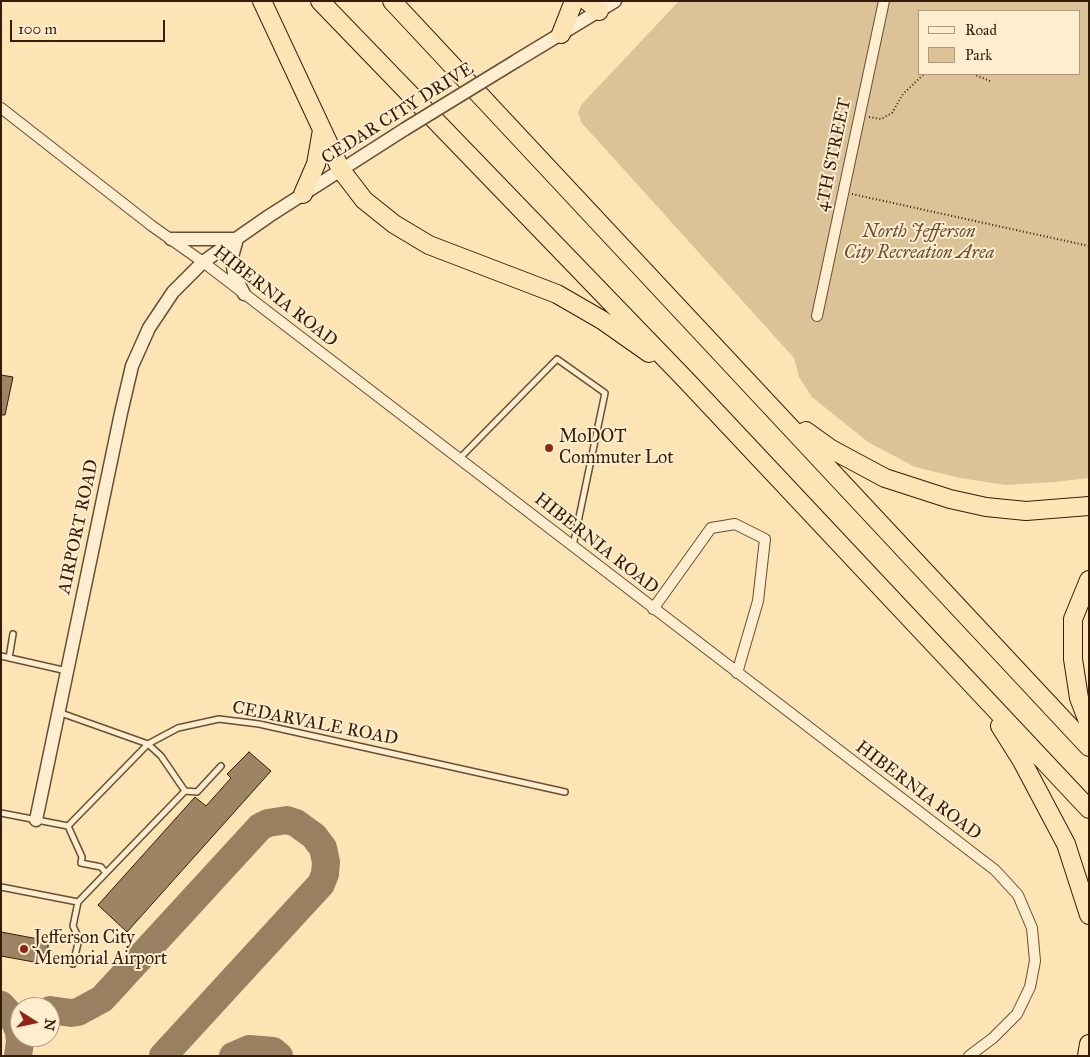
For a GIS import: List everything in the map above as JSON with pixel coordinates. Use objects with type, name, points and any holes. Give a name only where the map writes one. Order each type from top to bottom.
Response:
[{"type":"highway","points":[[262,1],[341,170],[364,200],[394,224],[429,244],[557,294],[602,320],[685,379]]},
{"type":"highway","points":[[320,1],[685,379],[1089,808]]},
{"type":"highway","points":[[392,1],[1089,747]]},
{"type":"highway","points":[[409,1],[431,42]]},
{"type":"highway","points":[[561,34],[574,1]]},
{"type":"highway","points":[[304,194],[316,164],[322,129]]},
{"type":"highway","points":[[773,407],[831,449],[885,478],[941,496],[986,507],[1026,511],[1089,506]]},
{"type":"highway","points":[[1089,580],[1073,619],[1073,659],[1079,698],[1089,724]]},
{"type":"highway","points":[[977,689],[1022,761],[1066,844],[1089,915]]},
{"type":"highway","points":[[1087,1056],[1089,1044]]},
{"type":"street","name":"CEDAR CITY DRIVE","points":[[203,262],[404,129],[561,34],[595,5],[615,1]]},
{"type":"street","name":"4TH STREET","points":[[817,316],[884,1]]},
{"type":"street","name":"HIBERNIA ROAD","points":[[1,108],[995,870],[1018,896],[1032,928],[1035,960],[1030,987],[1016,1014],[993,1038],[969,1056]]},
{"type":"street","points":[[171,239],[237,238],[232,257],[233,266],[234,274],[244,294]]},
{"type":"street","name":"AIRPORT ROAD","points":[[36,820],[132,366],[154,321],[173,292],[203,262]]},
{"type":"street","points":[[653,608],[710,528],[735,524],[765,539],[758,601],[737,673]]},
{"type":"lane","points":[[458,459],[557,359],[605,393],[573,547]]},
{"type":"lane","points":[[9,658],[13,634]]},
{"type":"lane","points":[[1,656],[67,671]]},
{"type":"lane","points":[[58,712],[148,744],[161,756],[185,791]]},
{"type":"lane","name":"CEDARVALE ROAD","points":[[68,826],[148,744],[178,728],[219,719],[269,726],[565,792]]},
{"type":"lane","points":[[185,791],[197,792],[221,766]]},
{"type":"lane","points":[[73,964],[79,939],[73,926],[78,902],[185,791]]},
{"type":"lane","points":[[1,813],[68,826],[82,858],[81,863],[101,867],[106,873]]},
{"type":"lane","points":[[1,887],[78,902]]},
{"type":"path","points":[[859,115],[876,119],[892,113],[903,94],[923,75]]},
{"type":"path","points":[[977,75],[990,81]]},
{"type":"path","points":[[842,192],[1089,246]]},
{"type":"green space","name":"North Jefferson City Recreation Area","points":[[679,1],[1089,1],[1089,478],[1006,485],[960,478],[915,467],[868,442],[812,397],[799,377],[794,358],[581,122],[578,112],[582,104]]},
{"type":"building","points":[[1,375],[13,377],[5,415],[1,415]]},
{"type":"building","points":[[249,752],[271,771],[127,932],[98,905],[195,797],[206,806],[231,778],[227,774]]},
{"type":"building","name":"Jefferson City Memorial Airport","points":[[1,932],[49,941],[45,964],[1,956]]},
{"type":"taxiway","points":[[60,1011],[78,1012],[102,999],[260,827],[268,823],[287,820],[296,823],[314,836],[323,848],[326,862],[325,874],[321,884],[163,1056]]},
{"type":"taxiway","points":[[1,1005],[13,1018],[19,1031],[18,1056]]},
{"type":"taxiway","points":[[233,1056],[249,1049],[273,1051],[279,1056]]},
{"type":"place","name":"MoDOT Commuter Lot","points":[[549,448]]},
{"type":"place","name":"Jefferson City Memorial Airport","points":[[24,949]]}]
